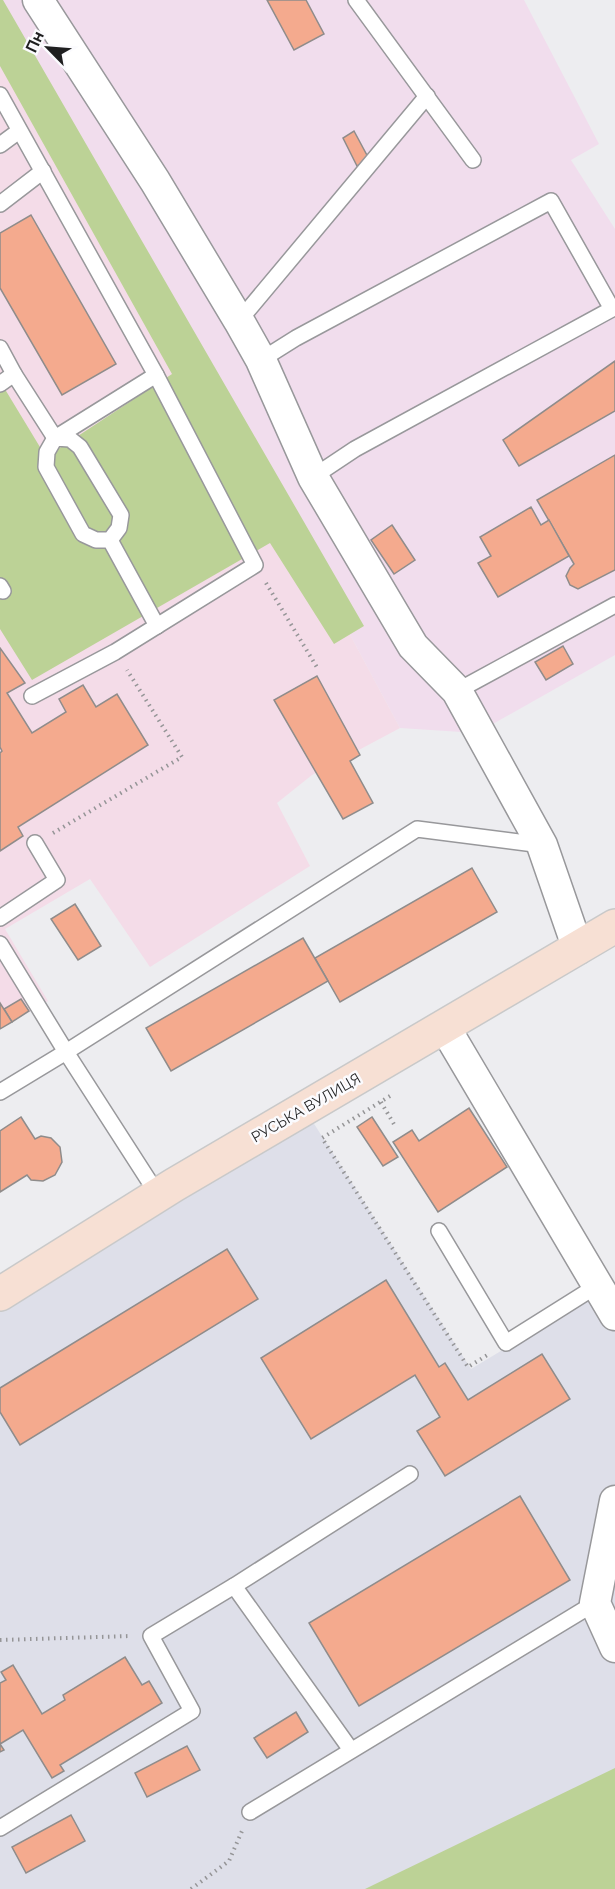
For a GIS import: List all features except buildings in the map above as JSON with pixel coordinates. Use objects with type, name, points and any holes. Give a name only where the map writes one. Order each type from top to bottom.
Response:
[{"type":"main road","name":"РУСЬКА ВУЛИЦЯ","points":[[0,1294],[158,1195],[615,926]]},
{"type":"street","points":[[38,0],[155,181],[239,321],[261,360],[313,477],[413,646],[457,691],[542,845],[578,949]]},
{"type":"street","points":[[444,1026],[615,1315]]},
{"type":"street","points":[[615,1501],[595,1603],[615,1647]]},
{"type":"lane","points":[[356,0],[473,160]]},
{"type":"lane","points":[[0,95],[156,375],[255,565],[115,652],[32,696]]},
{"type":"lane","points":[[239,321],[427,96]]},
{"type":"lane","points":[[0,145],[19,131]]},
{"type":"lane","points":[[0,204],[43,171]]},
{"type":"lane","points":[[261,360],[296,338],[551,201],[612,309],[355,449],[313,477]]},
{"type":"lane","points":[[0,348],[55,438]]},
{"type":"lane","points":[[0,384],[14,374]]},
{"type":"lane","points":[[110,540],[96,540],[83,534],[46,468],[47,452],[55,438],[156,375]]},
{"type":"lane","points":[[55,438],[70,439],[80,447],[121,515],[119,528],[110,540]]},
{"type":"lane","points":[[110,540],[158,626]]},
{"type":"lane","points":[[457,691],[615,604]]},
{"type":"lane","points":[[0,1092],[417,829],[542,845]]},
{"type":"lane","points":[[0,918],[57,880],[35,843]]},
{"type":"lane","points":[[0,944],[158,1195]]},
{"type":"lane","points":[[439,1231],[506,1343],[598,1285]]},
{"type":"lane","points":[[0,1828],[192,1711],[152,1636],[410,1474]]},
{"type":"lane","points":[[234,1586],[351,1750]]},
{"type":"lane","points":[[250,1812],[595,1603]]},
{"type":"path","points":[[255,565],[318,669]]},
{"type":"path","points":[[35,843],[183,756],[115,652]]},
{"type":"path","points":[[381,1102],[395,1126]]},
{"type":"path","points":[[322,1138],[468,1367],[506,1343]]},
{"type":"path","points":[[0,1640],[152,1636]]},
{"type":"path","points":[[191,1889],[229,1861],[250,1812]]},
{"type":"shaded area","points":[[0,0],[524,0],[599,144],[571,160],[615,229],[615,655],[477,733],[400,728],[354,642],[0,15]]},
{"type":"shaded area","points":[[0,15],[354,642],[400,728],[312,775],[277,803],[310,866],[150,967],[90,879],[5,929],[48,1001],[0,1029]]},
{"type":"shaded area","points":[[302,1105],[471,1369],[597,1293],[615,1331],[615,1889],[0,1889],[0,1289]]},
{"type":"green space","points":[[0,0],[3,0],[364,626],[334,644],[270,543],[32,680],[0,629],[0,381],[46,457],[172,374],[0,66]]},
{"type":"green space","points":[[615,1768],[615,1889],[365,1889]]}]
